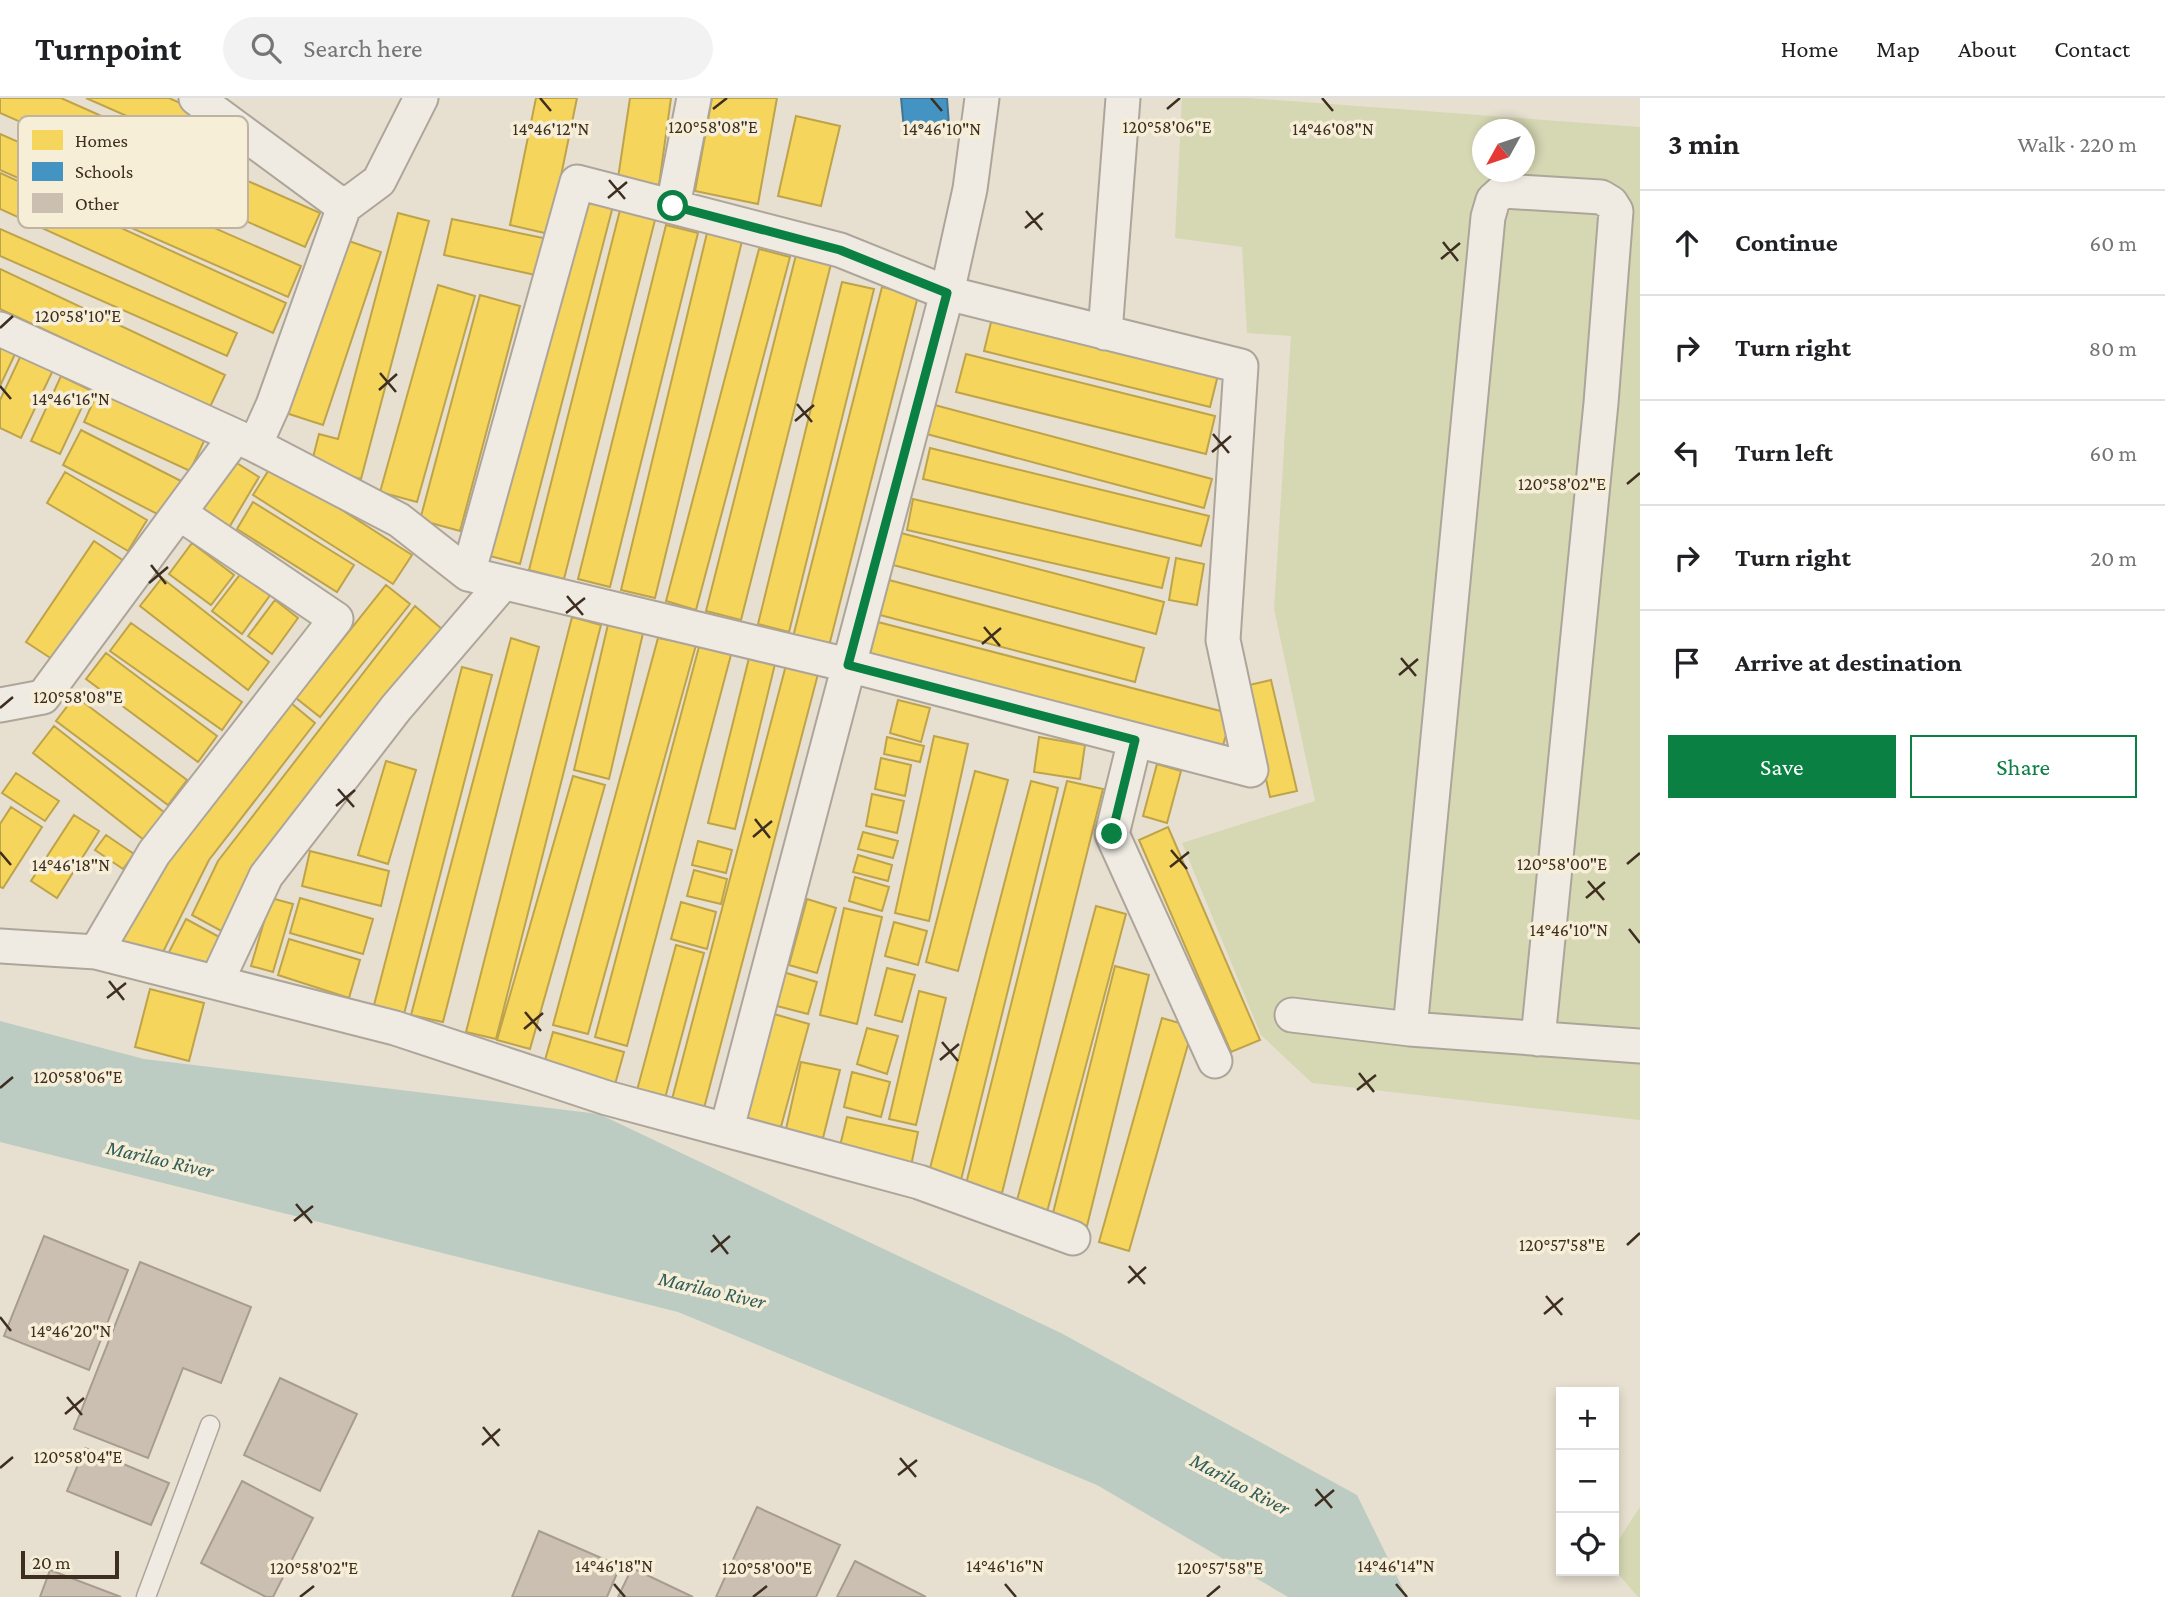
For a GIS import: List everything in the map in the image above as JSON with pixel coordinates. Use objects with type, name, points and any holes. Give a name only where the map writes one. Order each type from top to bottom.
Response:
[{"type":"street","points":[[196,98],[221,116]]},
{"type":"street","points":[[0,705],[44,697],[179,513],[245,441],[273,404],[344,206],[379,181],[421,98]]},
{"type":"street","points":[[673,206],[694,98]]},
{"type":"street","points":[[727,1128],[947,293],[970,189],[982,98]]},
{"type":"street","points":[[1105,333],[1123,98]]},
{"type":"street","points":[[248,136],[344,206]]},
{"type":"street","points":[[0,329],[245,441],[400,520],[468,574],[848,665],[1251,770],[1223,640],[1241,366],[947,293],[840,250],[673,206],[577,182],[468,574]]},
{"type":"street","points":[[1410,1029],[1488,217],[1493,200],[1503,191],[1601,197],[1611,203],[1616,211],[1601,402],[1538,1039]]},
{"type":"street","points":[[96,952],[154,853],[336,620],[179,513]]},
{"type":"street","points":[[217,981],[266,876],[396,708],[503,583]]},
{"type":"street","points":[[1135,740],[1112,834],[1215,1061]]},
{"type":"street","points":[[0,946],[96,952],[395,1028],[607,1098],[727,1128],[919,1182],[1073,1238]]},
{"type":"street","points":[[1292,1015],[1410,1029],[1640,1046]]},
{"type":"lane","points":[[146,1597],[210,1425]]},
{"type":"green space","points":[[1182,98],[1249,98],[1532,119],[1472,119],[1472,182],[1535,182],[1535,119],[1640,127],[1640,1120],[1312,1083],[1261,1035],[1182,843],[1315,801],[1274,609],[1291,336],[1247,333],[1242,247],[1175,238]]},
{"type":"green space","points":[[1640,1507],[1640,1597],[1619,1575],[1619,1539]]},
{"type":"water","name":"Marilao River","points":[[0,1021],[144,1059],[599,1114],[1061,1333],[1357,1495],[1407,1597],[1288,1597],[1097,1485],[678,1312],[0,1142]]},
{"type":"building: Homes","points":[[0,98],[61,98],[102,116],[18,116],[18,121],[0,113]]},
{"type":"building: Homes","points":[[86,98],[169,98],[194,109],[191,116],[127,116]]},
{"type":"building: Homes","points":[[536,98],[577,98],[549,234],[510,225]]},
{"type":"building: Homes","points":[[630,98],[671,98],[659,185],[618,178]]},
{"type":"building: Homes","points":[[712,98],[777,98],[758,204],[695,191]]},
{"type":"building: Homes","points":[[796,116],[840,126],[821,206],[778,196]]},
{"type":"building: Homes","points":[[0,134],[18,142],[18,178],[0,170]]},
{"type":"building: Homes","points":[[0,173],[18,181],[18,217],[0,209]]},
{"type":"building: Homes","points":[[248,181],[320,213],[305,247],[248,222]]},
{"type":"building: Homes","points":[[582,198],[613,206],[520,564],[490,556]]},
{"type":"building: Homes","points":[[621,206],[656,216],[564,579],[529,570]]},
{"type":"building: Homes","points":[[398,213],[429,221],[361,479],[311,465],[319,434],[338,439]]},
{"type":"building: Homes","points":[[452,219],[548,239],[540,276],[444,255]]},
{"type":"building: Homes","points":[[666,225],[698,233],[610,587],[578,579]]},
{"type":"building: Homes","points":[[42,228],[121,228],[286,303],[273,333]]},
{"type":"building: Homes","points":[[132,228],[214,228],[301,266],[288,297]]},
{"type":"building: Homes","points":[[0,229],[237,333],[227,356],[0,256]]},
{"type":"building: Homes","points":[[707,233],[742,241],[655,598],[621,590]]},
{"type":"building: Homes","points":[[343,239],[381,252],[323,425],[286,413]]},
{"type":"building: Homes","points":[[759,249],[790,257],[696,610],[666,601]]},
{"type":"building: Homes","points":[[796,255],[831,264],[741,620],[706,611]]},
{"type":"building: Homes","points":[[0,269],[225,375],[210,407],[0,309]]},
{"type":"building: Homes","points":[[842,282],[874,289],[789,632],[758,624]]},
{"type":"building: Homes","points":[[438,285],[475,296],[417,502],[380,492]]},
{"type":"building: Homes","points":[[882,287],[918,296],[829,646],[793,637]]},
{"type":"building: Homes","points":[[480,295],[520,306],[460,531],[420,520]]},
{"type":"building: Homes","points":[[993,314],[1219,371],[1210,407],[984,351]]},
{"type":"building: Homes","points":[[0,344],[16,352],[0,386]]},
{"type":"building: Homes","points":[[22,353],[54,368],[21,438],[0,428],[0,400]]},
{"type":"building: Homes","points":[[966,354],[1215,416],[1206,454],[956,392]]},
{"type":"building: Homes","points":[[61,376],[90,390],[60,454],[31,441]]},
{"type":"building: Homes","points":[[99,389],[205,439],[190,471],[84,422]]},
{"type":"building: Homes","points":[[931,404],[1212,479],[1204,508],[923,433]]},
{"type":"building: Homes","points":[[81,430],[181,481],[163,517],[63,465]]},
{"type":"building: Homes","points":[[930,448],[1209,516],[1201,546],[923,479]]},
{"type":"building: Homes","points":[[232,460],[259,477],[227,531],[200,515]]},
{"type":"building: Homes","points":[[272,465],[412,555],[393,584],[253,495]]},
{"type":"building: Homes","points":[[65,472],[147,520],[128,551],[47,503]]},
{"type":"building: Homes","points":[[913,499],[1169,558],[1162,588],[907,530]]},
{"type":"building: Homes","points":[[253,502],[354,565],[337,592],[237,529]]},
{"type":"building: Homes","points":[[901,533],[1164,602],[1156,634],[893,565]]},
{"type":"building: Homes","points":[[94,541],[127,563],[58,663],[26,642]]},
{"type":"building: Homes","points":[[192,543],[234,575],[211,605],[169,574]]},
{"type":"building: Homes","points":[[1176,558],[1204,564],[1197,605],[1169,600]]},
{"type":"building: Homes","points":[[242,572],[271,594],[242,634],[212,611]]},
{"type":"building: Homes","points":[[162,578],[269,662],[248,690],[140,606]]},
{"type":"building: Homes","points":[[889,580],[1144,648],[1135,682],[880,615]]},
{"type":"building: Homes","points":[[386,585],[410,604],[320,717],[296,698]]},
{"type":"building: Homes","points":[[275,600],[298,618],[272,654],[248,636]]},
{"type":"building: Homes","points":[[415,606],[443,630],[225,933],[192,915],[218,861]]},
{"type":"building: Homes","points":[[572,617],[601,625],[496,1039],[466,1032]]},
{"type":"building: Homes","points":[[609,620],[644,629],[609,779],[574,770]]},
{"type":"building: Homes","points":[[878,622],[1232,714],[1222,749],[869,658]]},
{"type":"building: Homes","points":[[131,623],[242,702],[222,730],[110,651]]},
{"type":"building: Homes","points":[[511,638],[539,647],[443,1022],[411,1015]]},
{"type":"building: Homes","points":[[658,638],[696,645],[588,1034],[553,1025]]},
{"type":"building: Homes","points":[[700,643],[732,651],[627,1046],[595,1037]]},
{"type":"building: Homes","points":[[106,653],[217,736],[198,762],[86,679]]},
{"type":"building: Homes","points":[[749,658],[775,664],[735,829],[708,823]]},
{"type":"building: Homes","points":[[786,665],[818,674],[703,1112],[671,1103]]},
{"type":"building: Homes","points":[[462,667],[492,675],[404,1014],[374,1005]]},
{"type":"building: Homes","points":[[1271,680],[1297,791],[1270,797],[1245,686]]},
{"type":"building: Homes","points":[[75,696],[187,780],[168,805],[56,721]]},
{"type":"building: Homes","points":[[898,700],[930,708],[921,742],[890,733]]},
{"type":"building: Homes","points":[[291,703],[315,723],[209,860],[159,960],[122,941],[180,840]]},
{"type":"building: Homes","points":[[54,726],[165,813],[144,840],[33,753]]},
{"type":"building: Homes","points":[[934,736],[968,744],[929,921],[895,913]]},
{"type":"building: Homes","points":[[887,737],[924,746],[920,762],[884,754]]},
{"type":"building: Homes","points":[[1039,737],[1085,745],[1080,779],[1034,772]]},
{"type":"building: Homes","points":[[881,758],[911,765],[905,796],[875,789]]},
{"type":"building: Homes","points":[[386,761],[416,770],[388,864],[358,855]]},
{"type":"building: Homes","points":[[1157,764],[1181,771],[1167,823],[1143,816]]},
{"type":"building: Homes","points":[[975,771],[1008,780],[958,971],[926,962]]},
{"type":"building: Homes","points":[[16,773],[59,801],[45,821],[2,793]]},
{"type":"building: Homes","points":[[573,776],[605,785],[530,1049],[497,1040]]},
{"type":"building: Homes","points":[[1031,781],[1058,788],[961,1180],[929,1172]]},
{"type":"building: Homes","points":[[1067,781],[1103,789],[1002,1193],[966,1184]]},
{"type":"building: Homes","points":[[872,794],[904,801],[897,833],[866,826]]},
{"type":"building: Homes","points":[[11,807],[42,827],[3,888],[0,887],[0,824]]},
{"type":"building: Homes","points":[[74,815],[99,831],[57,898],[31,881]]},
{"type":"building: Homes","points":[[1168,827],[1260,1040],[1231,1052],[1139,840]]},
{"type":"building: Homes","points":[[863,832],[898,841],[893,858],[858,849]]},
{"type":"building: Homes","points":[[106,835],[134,854],[123,869],[95,850]]},
{"type":"building: Homes","points":[[698,841],[732,850],[726,873],[692,865]]},
{"type":"building: Homes","points":[[310,851],[389,871],[381,906],[302,886]]},
{"type":"building: Homes","points":[[858,855],[892,865],[888,881],[853,872]]},
{"type":"building: Homes","points":[[694,870],[727,879],[721,904],[687,896]]},
{"type":"building: Homes","points":[[855,877],[889,887],[882,911],[849,901]]},
{"type":"building: Homes","points":[[271,898],[293,904],[273,972],[251,966]]},
{"type":"building: Homes","points":[[300,898],[373,919],[363,954],[290,933]]},
{"type":"building: Homes","points":[[807,899],[836,908],[817,973],[789,965]]},
{"type":"building: Homes","points":[[681,902],[716,912],[707,949],[671,939]]},
{"type":"building: Homes","points":[[1096,906],[1126,914],[1047,1212],[1016,1204]]},
{"type":"building: Homes","points":[[844,908],[882,917],[857,1024],[820,1015]]},
{"type":"building: Homes","points":[[186,919],[223,939],[205,974],[168,954]]},
{"type":"building: Homes","points":[[894,922],[927,931],[918,965],[885,956]]},
{"type":"building: Homes","points":[[289,939],[360,960],[349,998],[278,975]]},
{"type":"building: Homes","points":[[676,945],[704,953],[664,1102],[636,1094]]},
{"type":"building: Homes","points":[[1115,966],[1149,975],[1087,1226],[1052,1217]]},
{"type":"building: Homes","points":[[887,968],[915,975],[902,1022],[875,1015]]},
{"type":"building: Homes","points":[[783,972],[817,982],[808,1014],[773,1005]]},
{"type":"building: Homes","points":[[150,989],[204,1003],[189,1061],[135,1047]]},
{"type":"building: Homes","points":[[919,991],[946,998],[916,1125],[889,1119]]},
{"type":"building: Homes","points":[[774,1014],[809,1024],[779,1134],[743,1124]]},
{"type":"building: Homes","points":[[1162,1018],[1193,1027],[1129,1251],[1099,1242]]},
{"type":"building: Homes","points":[[867,1028],[898,1036],[887,1074],[857,1064]]},
{"type":"building: Homes","points":[[553,1032],[624,1052],[614,1088],[543,1067]]},
{"type":"building: Homes","points":[[801,1062],[840,1070],[823,1138],[786,1129]]},
{"type":"building: Homes","points":[[852,1072],[890,1082],[881,1117],[844,1107]]},
{"type":"building: Homes","points":[[847,1117],[918,1132],[911,1166],[839,1150]]},
{"type":"building: Schools","points":[[901,98],[947,98],[949,125],[904,129]]},
{"type":"building: Other","points":[[44,1236],[128,1270],[89,1370],[4,1336]]},
{"type":"building: Other","points":[[140,1262],[251,1307],[221,1383],[183,1368],[148,1458],[74,1429]]},
{"type":"building: Other","points":[[280,1378],[357,1414],[320,1491],[244,1455]]},
{"type":"building: Other","points":[[85,1448],[169,1483],[151,1525],[67,1491]]},
{"type":"building: Other","points":[[242,1481],[313,1518],[273,1597],[266,1597],[201,1563]]},
{"type":"building: Other","points":[[757,1507],[840,1545],[816,1597],[716,1597]]},
{"type":"building: Other","points":[[539,1531],[620,1566],[607,1597],[512,1597]]},
{"type":"building: Other","points":[[855,1561],[926,1597],[837,1597]]},
{"type":"building: Other","points":[[632,1568],[693,1597],[618,1597]]},
{"type":"building: Other","points":[[50,1570],[121,1597],[40,1597]]},
{"type":"route","points":[[673,206],[840,250],[947,293],[848,665],[1135,740],[1112,834]]}]
